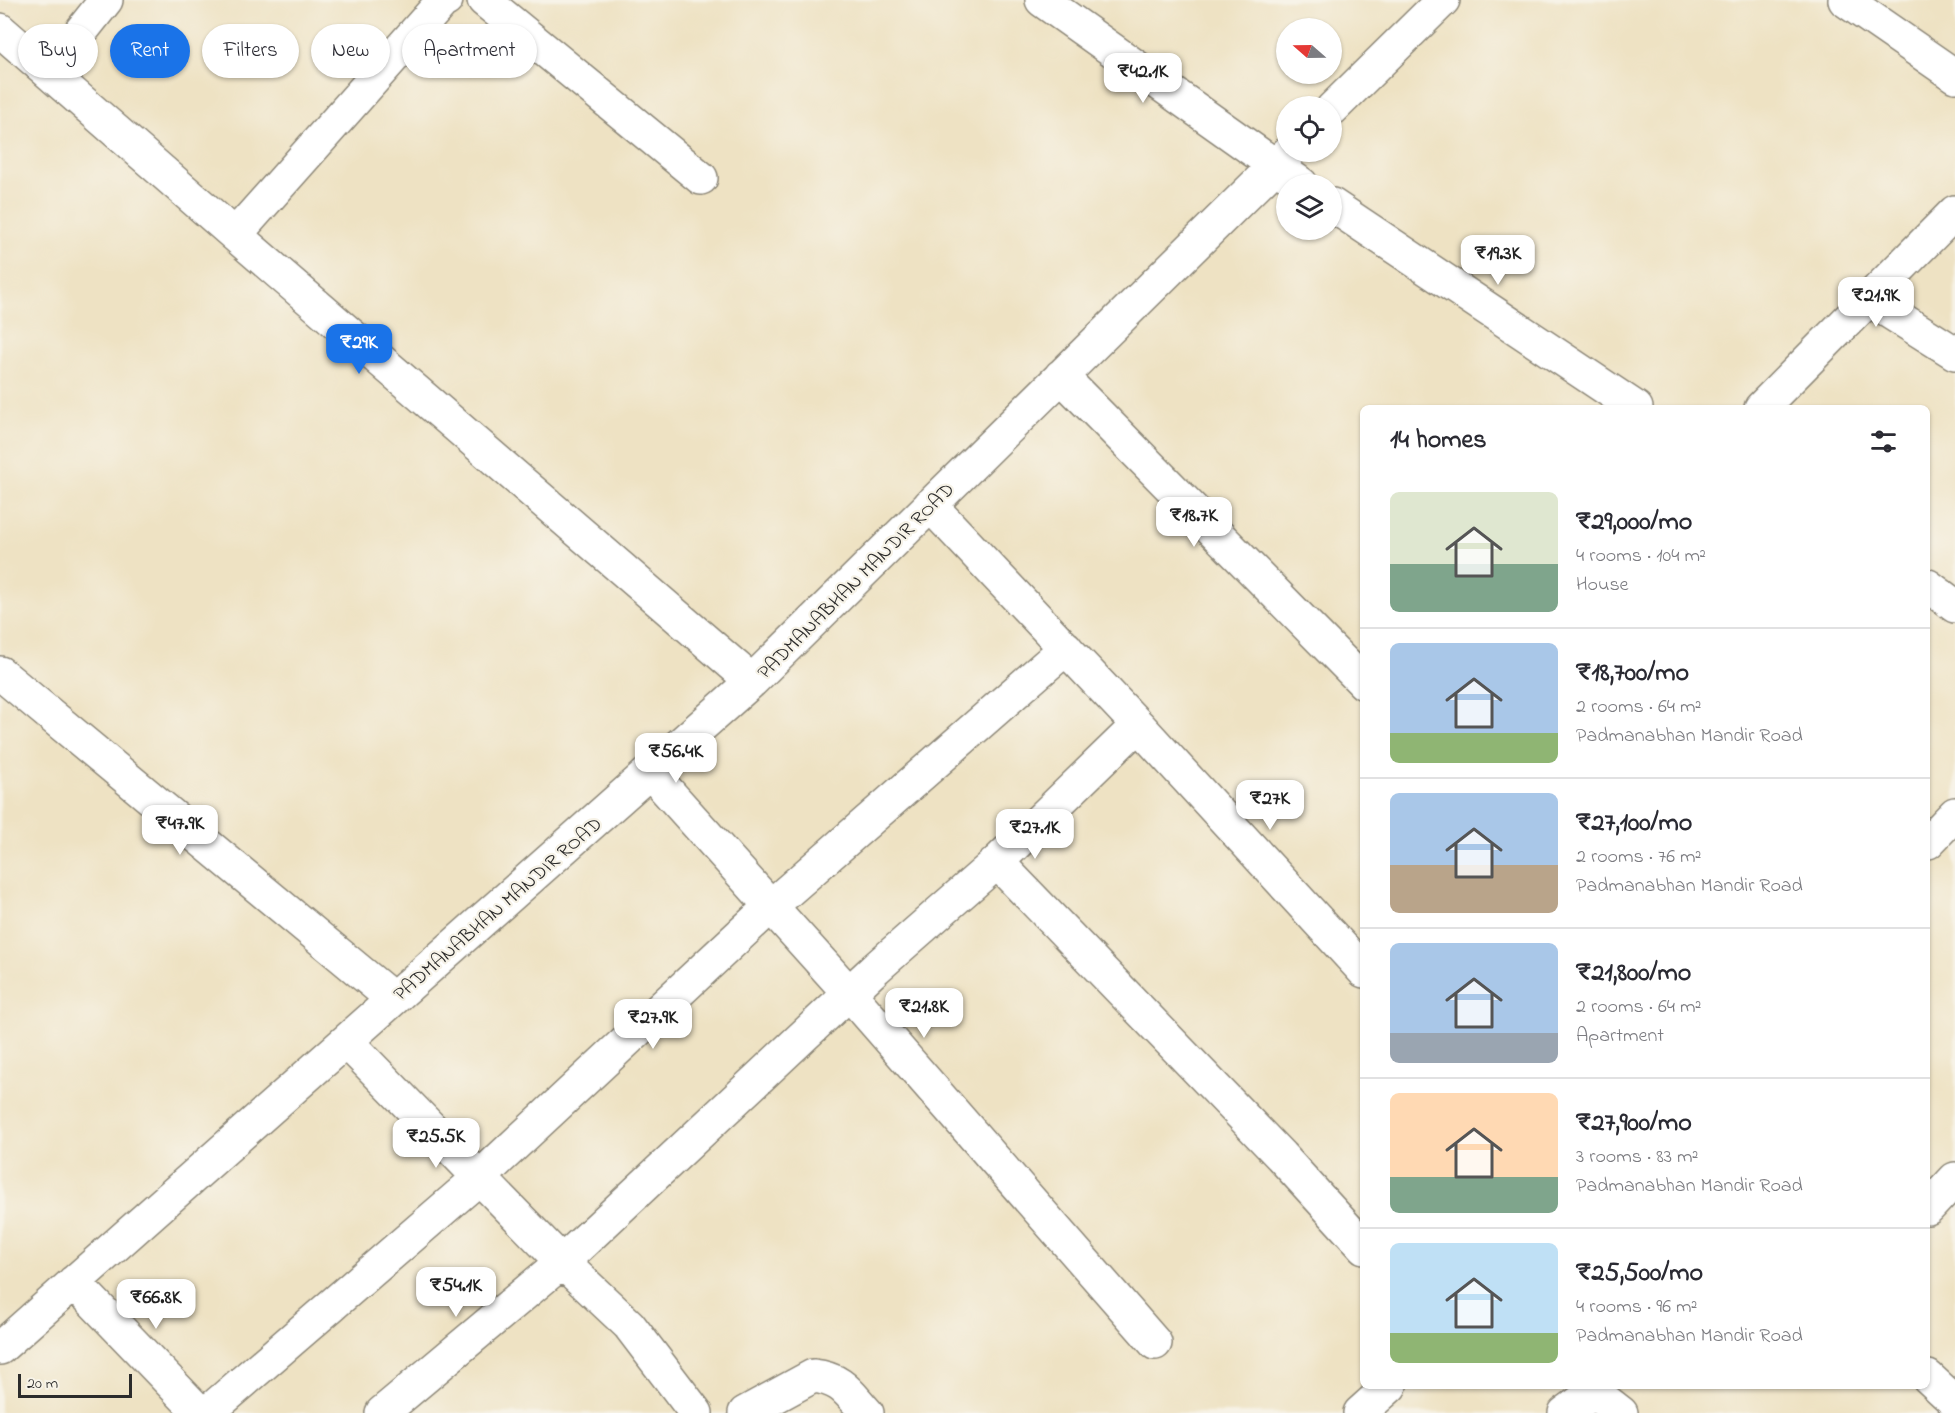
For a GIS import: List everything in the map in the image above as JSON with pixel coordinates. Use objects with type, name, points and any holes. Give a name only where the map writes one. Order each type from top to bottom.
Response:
[{"type":"street","points":[[87,24],[106,0]]},
{"type":"street","points":[[235,235],[446,0]]},
{"type":"street","points":[[484,0],[701,178]]},
{"type":"street","points":[[1342,99],[1443,0]]},
{"type":"street","points":[[1845,0],[1955,76]]},
{"type":"street","points":[[1047,1],[1276,156]]},
{"type":"street","points":[[0,30],[18,45]]},
{"type":"street","points":[[56,78],[752,681]]},
{"type":"street","name":"PADMANABHAN MANDIR ROAD","points":[[1,1345],[651,773],[752,681],[1278,162]]},
{"type":"street","points":[[1283,162],[1292,174]]},
{"type":"street","points":[[1764,405],[1955,212]]},
{"type":"street","points":[[1342,213],[1631,405]]},
{"type":"street","points":[[1869,299],[1955,353]]},
{"type":"street","points":[[1061,376],[1360,679]]},
{"type":"street","points":[[930,506],[1138,725],[1360,967]]},
{"type":"street","points":[[1930,587],[1955,606]]},
{"type":"street","points":[[207,1413],[479,1178],[771,906],[1066,648]]},
{"type":"street","points":[[0,673],[393,999]]},
{"type":"street","points":[[382,1413],[562,1262],[849,993],[997,862],[1138,725]]},
{"type":"street","points":[[651,773],[849,993],[1155,1343]]},
{"type":"street","points":[[1930,840],[1955,814]]},
{"type":"street","points":[[997,862],[1281,1156],[1360,1244]]},
{"type":"street","points":[[346,1041],[562,1262],[629,1325],[696,1413]]},
{"type":"street","points":[[1930,1207],[1955,1179]]},
{"type":"street","points":[[74,1282],[200,1413]]},
{"type":"street","points":[[745,1413],[813,1376],[825,1377],[840,1383],[867,1413]]},
{"type":"street","points":[[1930,1379],[1955,1402]]},
{"type":"street","points":[[1360,1413],[1387,1389]]},
{"type":"street","points":[[1565,1413],[1597,1389],[1622,1413]]}]
